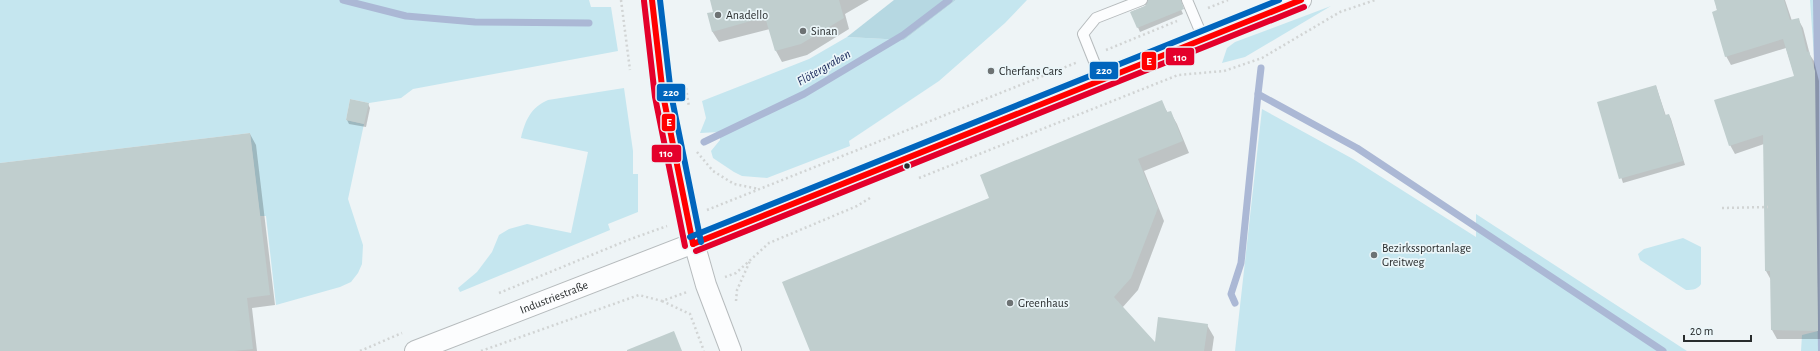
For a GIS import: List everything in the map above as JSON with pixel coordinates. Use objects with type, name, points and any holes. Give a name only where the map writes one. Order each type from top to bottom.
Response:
[{"type":"street","points":[[652,0],[663,94],[687,218],[693,244],[706,285],[731,351]]},
{"type":"street","name":"Industriestraße","points":[[415,351],[693,244],[1101,78],[1301,0]]},
{"type":"lane","points":[[1101,78],[1084,34],[1096,18],[1142,0]]},
{"type":"lane","points":[[1187,0],[1203,38]]},
{"type":"path","points":[[621,0],[630,70]]},
{"type":"path","points":[[583,259],[957,111],[1228,0]]},
{"type":"path","points":[[912,180],[1178,75],[1224,71],[1262,58],[1340,12],[1375,0]]},
{"type":"path","points":[[686,88],[690,111]]},
{"type":"path","points":[[696,147],[698,153],[713,171],[734,184],[759,189]]},
{"type":"path","points":[[662,301],[736,273],[769,243],[857,206],[870,197]]},
{"type":"path","points":[[1722,208],[1768,207]]},
{"type":"path","points":[[736,305],[737,290],[751,260]]},
{"type":"path","points":[[482,351],[639,295],[662,301],[690,314],[704,351]]},
{"type":"shaded area","points":[[0,0],[589,0],[591,7],[611,7],[618,51],[413,89],[401,98],[369,103],[350,99],[346,120],[364,124],[348,199],[363,245],[362,264],[358,273],[351,282],[340,287],[276,305],[266,216],[260,216],[250,133],[0,163]]},
{"type":"shaded area","points":[[894,0],[956,0],[904,40],[847,37]]},
{"type":"shaded area","points":[[956,0],[1027,0],[1005,23],[939,81],[849,141],[850,146],[767,178],[742,176],[713,158],[711,151],[720,140],[720,132],[700,133],[706,118],[702,101],[809,59],[847,37],[904,40]]},
{"type":"shaded area","points":[[1810,0],[1820,0],[1820,351],[1801,351],[1802,335],[1818,331],[1815,71]]},
{"type":"shaded area","points":[[1813,0],[1820,0],[1820,351],[1818,351]]},
{"type":"shaded area","points":[[1331,6],[1245,57],[1222,63],[1227,48],[1235,42]]},
{"type":"shaded area","points":[[624,88],[633,151],[633,174],[638,174],[638,212],[608,224],[610,230],[460,292],[458,288],[477,272],[492,252],[499,235],[509,229],[527,224],[571,233],[588,152],[521,138],[527,120],[537,106],[548,100]]},
{"type":"shaded area","name":"Bezirkssportanlage Greitweg","points":[[1262,109],[1353,159],[1476,237],[1476,214],[1687,351],[1235,351]]},
{"type":"shaded area","points":[[1683,238],[1701,247],[1701,284],[1697,288],[1686,290],[1640,260],[1638,254],[1644,249]]},
{"type":"building","points":[[710,0],[839,0],[844,18],[801,44],[775,51],[765,17],[712,32],[707,13],[713,12]]},
{"type":"building","points":[[1148,0],[1181,0],[1184,9],[1137,28],[1130,12],[1145,6]]},
{"type":"building","points":[[1714,0],[1784,0],[1790,20],[1799,18],[1807,52],[1809,51],[1815,71],[1818,331],[1771,330],[1770,271],[1765,271],[1763,135],[1729,146],[1714,100],[1794,76],[1783,39],[1725,57],[1712,12],[1717,10]]},
{"type":"building","points":[[1656,85],[1665,115],[1669,114],[1683,161],[1619,179],[1597,102]]},
{"type":"building","points":[[350,99],[369,103],[364,124],[346,120]]},
{"type":"building","points":[[1162,100],[1167,112],[1171,111],[1183,141],[1138,159],[1158,208],[1131,278],[1114,297],[1155,342],[1158,317],[1208,324],[1204,351],[810,351],[782,282],[989,198],[980,175]]},
{"type":"building","points":[[250,133],[270,295],[247,298],[253,349],[234,351],[0,351],[0,163]]},
{"type":"building","points":[[674,331],[682,351],[627,351],[627,350]]},
{"type":"waterway","name":"Flötergraben","points":[[343,0],[406,16],[475,22],[589,23]]},
{"type":"waterway","name":"Flötergraben","points":[[704,142],[804,94],[903,35],[949,0]]},
{"type":"waterway","points":[[1261,68],[1258,94],[1357,148],[1663,351]]},
{"type":"waterway","points":[[1235,303],[1231,294],[1241,263],[1258,94]]},
{"type":"transit line","name":"E","points":[[652,0],[663,95],[693,244]]},
{"type":"transit line","name":"220","points":[[660,0],[671,94],[701,242]]},
{"type":"transit line","name":"220","points":[[690,237],[1279,0]]},
{"type":"transit line","name":"E","points":[[693,244],[1301,0]]},
{"type":"transit line","name":"110","points":[[644,1],[655,97],[685,246]]},
{"type":"transit line","name":"110","points":[[696,251],[1304,7]]},
{"type":"place","name":"Anadello","points":[[718,15]]},
{"type":"place","name":"Sinan","points":[[803,31]]},
{"type":"place","name":"Cherfans Cars","points":[[991,71]]},
{"type":"place","name":"Bezirkssportanlage Greitweg","points":[[1374,255]]},
{"type":"place","name":"Greenhaus","points":[[1010,303]]}]
